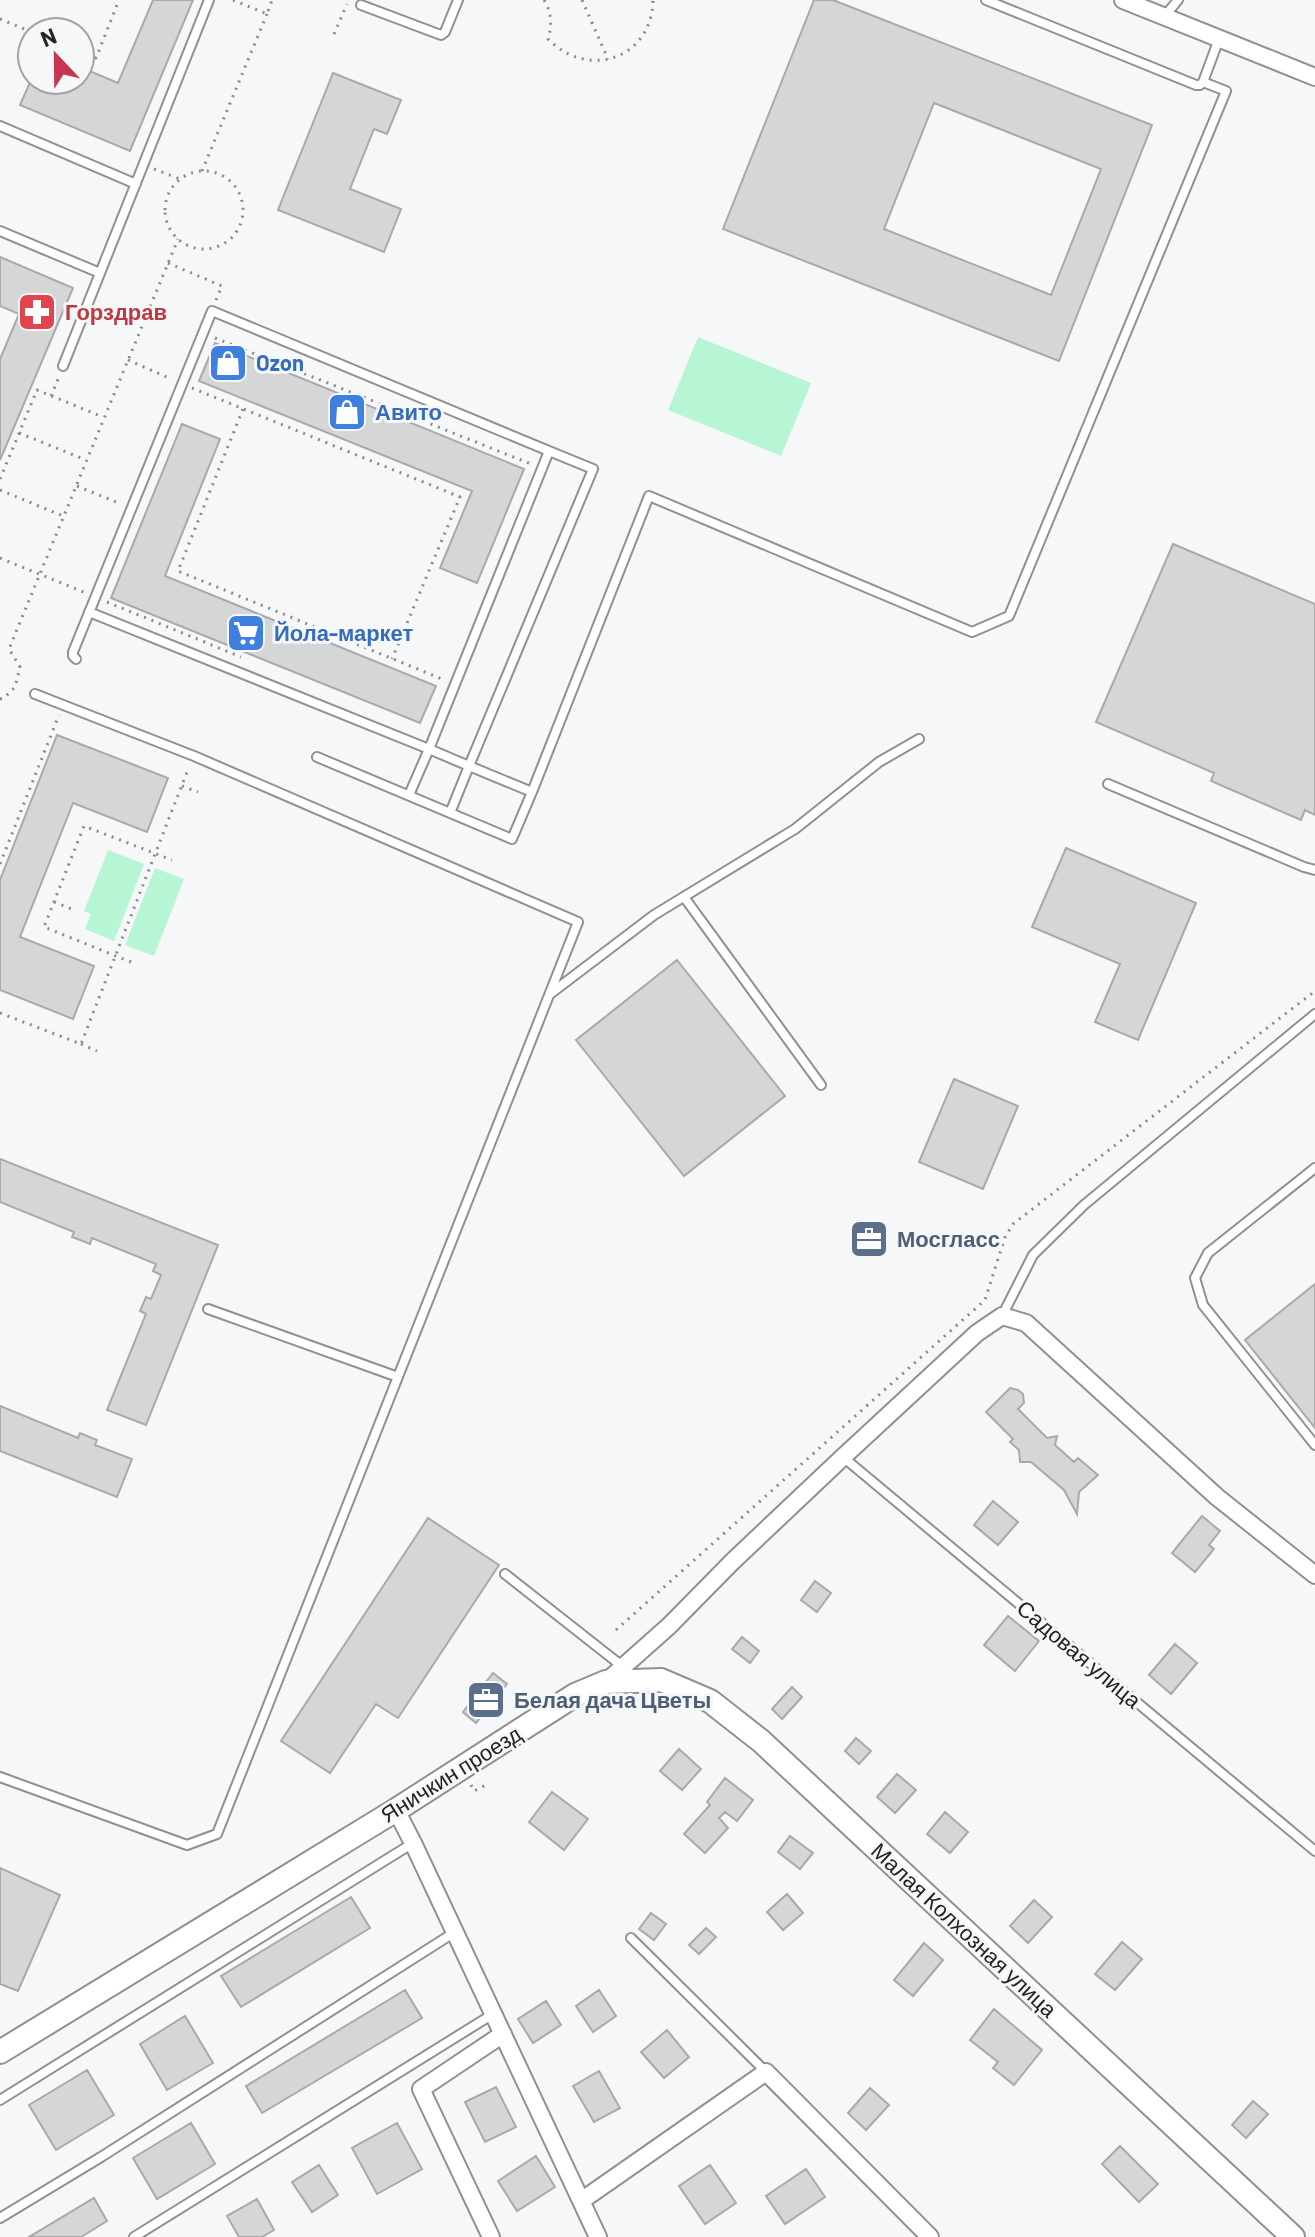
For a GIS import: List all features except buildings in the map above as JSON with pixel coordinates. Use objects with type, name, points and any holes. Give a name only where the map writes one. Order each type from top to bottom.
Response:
[{"type":"street","points":[[1123,0],[1315,77]]},
{"type":"street","points":[[1135,0],[1164,17]]},
{"type":"street","points":[[1002,1316],[1026,1323],[1217,1497],[1315,1575]]},
{"type":"street","name":"Яничкин проезд","points":[[0,2052],[396,1810],[575,1695],[606,1682],[977,1333],[1002,1316]]},
{"type":"street","name":"Малая Колхозная улица","points":[[606,1682],[661,1680],[710,1701],[761,1741],[1293,2237]]},
{"type":"street","points":[[396,1810],[598,2237]]},
{"type":"street","points":[[491,2237],[421,2089],[503,2034]]},
{"type":"street","points":[[581,2201],[766,2072],[930,2237]]},
{"type":"lane","points":[[63,366],[209,0]]},
{"type":"lane","points":[[361,5],[441,35],[458,0]]},
{"type":"lane","points":[[986,0],[1196,85],[1203,82],[1219,39]]},
{"type":"lane","points":[[1164,17],[1178,0]]},
{"type":"lane","points":[[317,757],[512,839],[649,496],[972,632],[1009,616],[1226,91],[1203,82]]},
{"type":"lane","points":[[0,126],[136,184]]},
{"type":"lane","points":[[0,231],[100,273]]},
{"type":"lane","points":[[76,659],[73,652],[212,311],[593,469],[450,813]]},
{"type":"lane","points":[[409,795],[549,451]]},
{"type":"lane","points":[[89,612],[532,792]]},
{"type":"lane","points":[[0,1777],[187,1845],[217,1834],[578,922],[194,756],[35,694]]},
{"type":"lane","points":[[549,994],[654,915],[795,829],[879,762],[919,739]]},
{"type":"lane","points":[[1108,784],[1315,870]]},
{"type":"lane","points":[[684,897],[821,1085]]},
{"type":"lane","points":[[1002,1316],[1033,1255],[1084,1205],[1315,1014]]},
{"type":"lane","points":[[1315,1168],[1208,1253],[1195,1278],[1203,1305],[1315,1445]]},
{"type":"lane","points":[[208,1309],[398,1377]]},
{"type":"lane","name":"Садовая улица","points":[[843,1457],[1315,1851]]},
{"type":"lane","points":[[505,1574],[623,1667]]},
{"type":"lane","points":[[0,2100],[413,1843]]},
{"type":"lane","points":[[0,2218],[455,1932]]},
{"type":"lane","points":[[631,1938],[766,2072]]},
{"type":"lane","points":[[134,2237],[493,2014]]},
{"type":"path","points":[[96,58],[119,0]]},
{"type":"path","points":[[233,0],[267,14]]},
{"type":"path","points":[[202,171],[272,0]]},
{"type":"path","points":[[334,34],[348,0]]},
{"type":"path","points":[[544,0],[550,14],[548,39],[556,48],[578,59],[590,61],[608,59],[625,52],[642,36],[652,15],[652,0]]},
{"type":"path","points":[[582,0],[608,59]]},
{"type":"path","points":[[152,168],[180,179]]},
{"type":"path","points":[[202,171],[222,176],[237,189],[243,208],[242,218],[233,236],[216,247],[196,248],[178,239],[167,222],[165,212],[169,193],[180,179],[202,171]]},
{"type":"path","points":[[0,699],[15,687],[20,667],[9,649],[178,239]]},
{"type":"path","points":[[168,263],[222,286],[212,311]]},
{"type":"path","points":[[203,333],[532,464]]},
{"type":"path","points":[[128,360],[460,497],[392,659]]},
{"type":"path","points":[[51,396],[63,366]]},
{"type":"path","points":[[0,479],[37,390],[105,417]]},
{"type":"path","points":[[244,409],[178,571],[446,681]]},
{"type":"path","points":[[19,433],[87,461]]},
{"type":"path","points":[[77,486],[131,508]]},
{"type":"path","points":[[0,490],[64,516]]},
{"type":"path","points":[[0,558],[253,662]]},
{"type":"path","points":[[0,864],[63,705]]},
{"type":"path","points":[[81,1044],[194,756]]},
{"type":"path","points":[[182,786],[198,792]]},
{"type":"path","points":[[131,962],[44,927],[84,826],[172,860]]},
{"type":"path","points":[[54,902],[72,909]]},
{"type":"path","points":[[616,1630],[985,1300],[1005,1237],[1013,1224],[1315,991]]},
{"type":"path","points":[[0,1013],[97,1051]]},
{"type":"green space","points":[[698,337],[811,383],[781,456],[668,410]]},
{"type":"green space","points":[[108,850],[144,864],[114,941],[85,929],[91,914],[84,911]]},
{"type":"green space","points":[[155,868],[184,879],[154,956],[125,945]]},
{"type":"place","name":"Горздрав","points":[[37,312]]},
{"type":"place","name":"Ozon","points":[[228,363]]},
{"type":"place","name":"Авито","points":[[347,412]]},
{"type":"place","name":"Йола-маркет","points":[[246,633]]},
{"type":"place","name":"Мосгласс","points":[[869,1239]]},
{"type":"place","name":"Белая дача Цветы","points":[[486,1700]]}]
